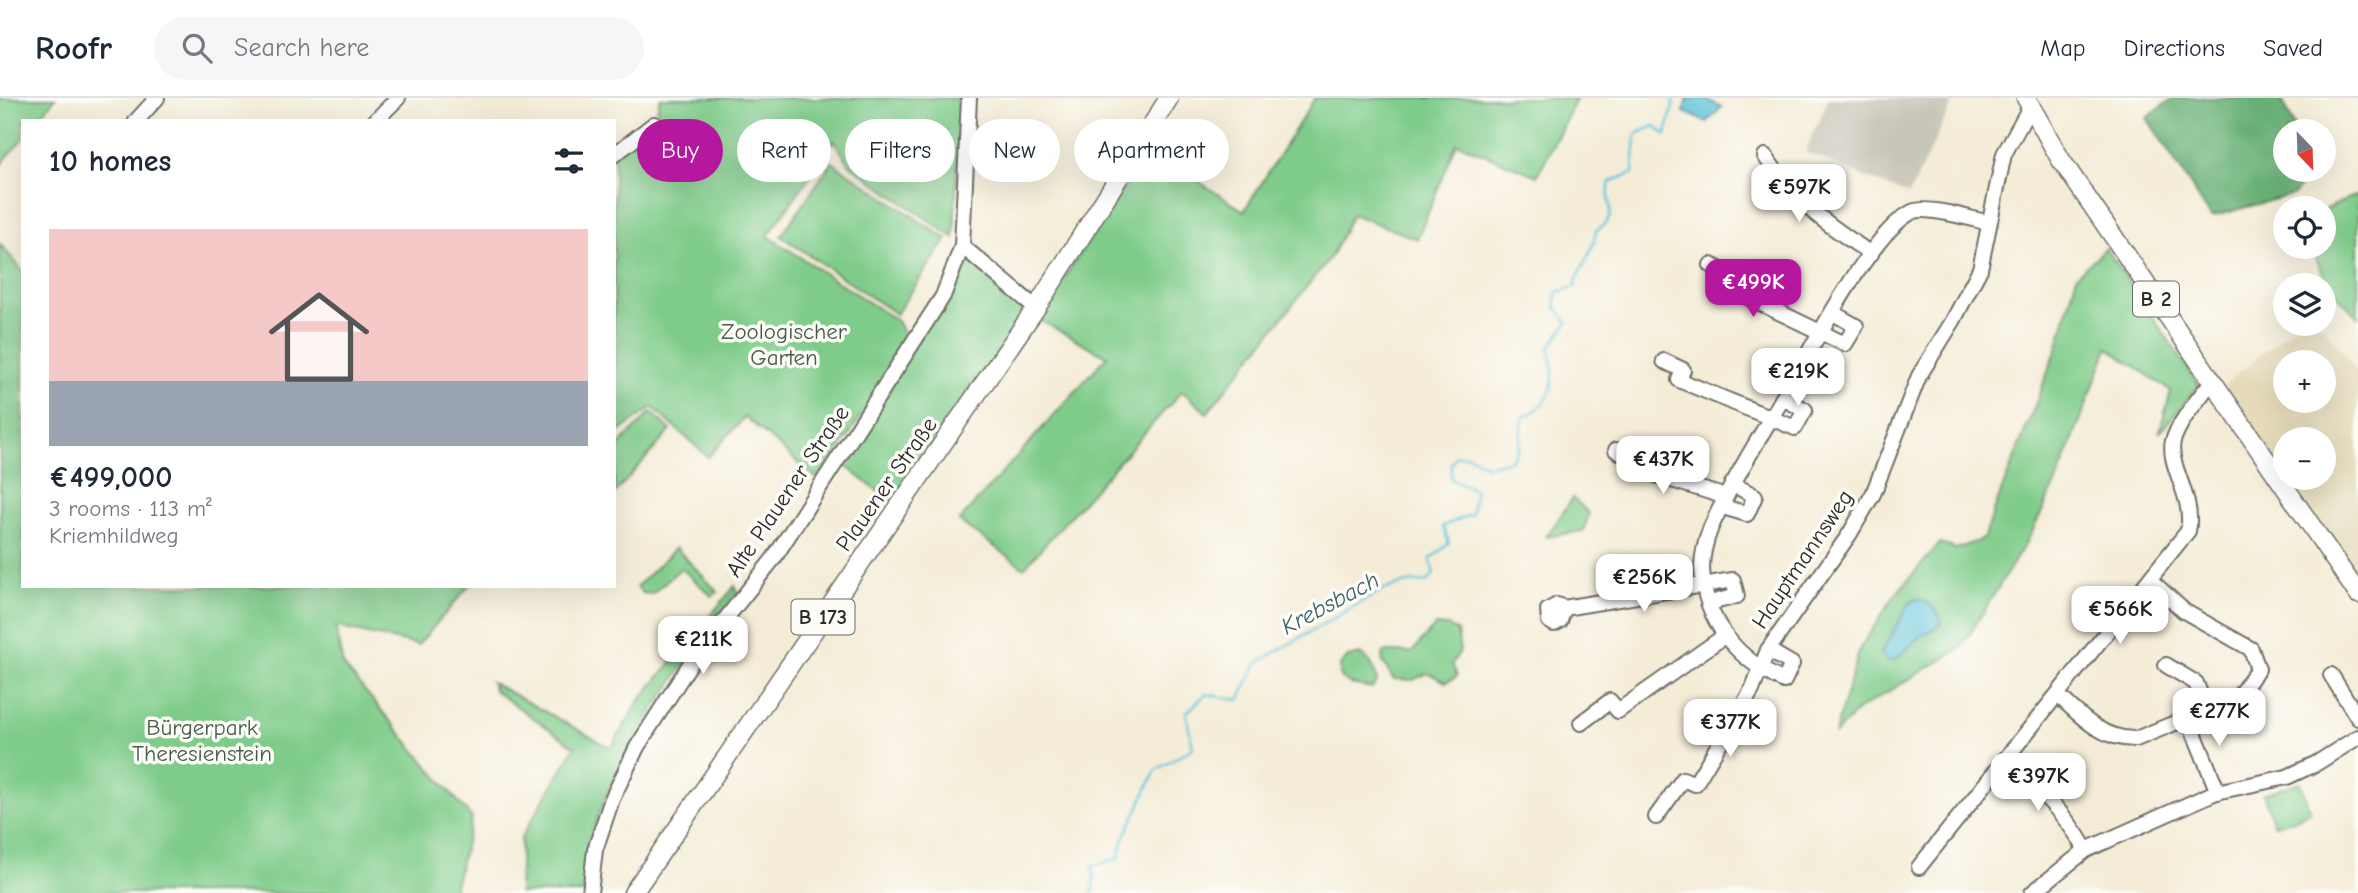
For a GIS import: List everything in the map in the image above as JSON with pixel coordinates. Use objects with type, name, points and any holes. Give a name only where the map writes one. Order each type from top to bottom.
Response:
[{"type":"main road","name":"Plauener Straße","points":[[633,893],[1036,309],[1170,98]]},
{"type":"main road","name":"B 2","points":[[2028,103],[2061,160],[2358,594]]},
{"type":"street","points":[[138,119],[157,98]]},
{"type":"street","points":[[377,119],[398,98]]},
{"type":"street","name":"Alte Plauener Straße","points":[[590,893],[594,850],[612,799],[637,747],[692,661],[774,558],[943,296],[962,246],[970,98]]},
{"type":"street","name":"Hauptmannsweg","points":[[1768,650],[1792,664],[1784,681],[1759,670],[1768,650],[1849,535],[1873,494],[1919,376],[1976,278],[2004,154],[2028,103]]},
{"type":"street","points":[[616,154],[637,138]]},
{"type":"street","points":[[1765,156],[1788,191],[1818,218],[1871,254]]},
{"type":"street","points":[[1656,817],[1683,779],[1695,784],[1752,690],[1759,670],[1723,637],[1710,603],[1702,569],[1704,547],[1727,496],[1770,417],[1871,254],[1901,218],[1915,210],[1989,223]]},
{"type":"street","points":[[962,246],[1036,309]]},
{"type":"street","points":[[1711,265],[1739,279],[1733,290],[1845,344],[1856,326],[1833,313]]},
{"type":"street","points":[[1664,361],[1683,370],[1679,380],[1794,428],[1805,410],[1783,398]]},
{"type":"street","points":[[1919,867],[2188,531],[2191,516],[2173,456],[2173,443],[2181,423],[2212,381]]},
{"type":"street","points":[[1616,450],[1636,461],[1637,469],[1727,496]]},
{"type":"street","points":[[1564,608],[1733,580],[1737,596],[1710,603]]},
{"type":"street","points":[[2058,695],[2083,719],[2119,740],[2136,739],[2238,697],[2253,681],[2258,669],[2251,649],[2184,611],[2150,580]]},
{"type":"street","points":[[1581,723],[1610,701],[1618,711],[1723,637]]},
{"type":"street","points":[[2166,665],[2196,683],[2206,710]]},
{"type":"street","points":[[2331,675],[2358,718]]},
{"type":"street","points":[[2188,718],[2218,792]]},
{"type":"street","points":[[2032,893],[2086,850],[2218,792],[2287,777],[2317,763],[2358,737]]},
{"type":"street","points":[[2003,764],[2030,781],[2058,808],[2086,850]]},
{"type":"shaded area","points":[[1829,98],[1955,98],[1909,195],[1805,152]]},
{"type":"shaded area","points":[[2283,336],[2331,336],[2358,373],[2358,580],[2296,490],[2336,490],[2336,427],[2273,427],[2273,456],[2224,385]]},
{"type":"green space","points":[[0,98],[55,98],[39,119],[21,119],[21,140],[0,166]]},
{"type":"green space","name":"Zoologischer Garten","points":[[660,98],[960,98],[954,238],[874,182],[955,182],[955,119],[845,119],[845,157],[834,141],[831,145],[831,119],[737,119],[737,182],[806,182],[768,236],[897,321],[908,342],[840,449],[816,478],[745,417],[708,457],[652,407],[616,434],[616,153],[637,137],[637,182],[723,182],[723,119],[655,119]]},
{"type":"green space","points":[[1315,98],[1577,98],[1537,176],[1457,143],[1417,239],[1352,214],[1332,255],[1207,413],[1182,391],[1024,568],[959,521],[1107,356],[1037,319],[1127,182],[1200,182],[1244,211]]},
{"type":"green space","points":[[2173,98],[2281,98],[2291,119],[2273,119],[2273,182],[2303,182],[2295,194],[2273,196],[2273,200],[2211,217],[2147,118]]},
{"type":"green space","points":[[831,163],[845,171],[845,182],[862,182],[947,239],[896,314],[781,236],[818,182],[831,182]]},
{"type":"green space","points":[[2358,194],[2358,317],[2336,294],[2336,273],[2323,273],[2316,259],[2336,259],[2336,204]]},
{"type":"green space","name":"Bürgerpark Theresienstein","points":[[0,244],[21,269],[21,588],[467,588],[418,645],[336,627],[343,665],[472,818],[454,890],[457,893],[0,893]]},
{"type":"green space","points":[[2106,248],[2199,385],[2159,433],[2171,391],[2108,348],[2057,480],[2031,534],[1961,648],[1858,710],[1834,735],[1860,648],[1895,595],[1940,543],[1956,549],[1983,539],[2058,346],[2077,275]]},
{"type":"green space","points":[[966,255],[1030,308],[895,505],[843,464]]},
{"type":"green space","points":[[651,412],[671,430],[616,492],[616,449]]},
{"type":"green space","points":[[1573,498],[1589,514],[1583,531],[1546,537]]},
{"type":"green space","points":[[676,548],[718,592],[712,596],[681,568],[652,594],[642,593],[637,586]]},
{"type":"green space","points":[[735,586],[737,591],[651,714],[614,780],[587,850],[584,893],[519,893],[521,838],[575,747],[495,691],[491,682],[611,748],[639,701]]},
{"type":"green space","points":[[1435,626],[1448,626],[1457,631],[1460,651],[1452,664],[1457,676],[1446,682],[1428,673],[1413,680],[1393,679],[1382,660],[1384,652],[1412,652]]},
{"type":"green space","points":[[1360,654],[1374,669],[1377,682],[1372,688],[1350,684],[1340,678],[1340,666],[1348,657]]},
{"type":"green space","points":[[2300,782],[2310,811],[2294,820],[2274,825],[2263,794]]},
{"type":"water","points":[[1688,98],[1703,98],[1722,107],[1707,122],[1684,112]]},
{"type":"water","points":[[1915,599],[1933,607],[1939,615],[1941,625],[1921,636],[1895,660],[1886,660],[1881,653],[1909,604]]},
{"type":"waterway","name":"Krebsbach","points":[[1090,893],[1094,891],[1093,866],[1119,858],[1124,838],[1156,770],[1193,748],[1186,713],[1206,694],[1239,700],[1257,663],[1382,590],[1406,583],[1427,582],[1434,574],[1430,560],[1449,543],[1443,526],[1472,514],[1475,490],[1451,479],[1451,463],[1456,456],[1468,455],[1487,466],[1511,460],[1519,447],[1523,417],[1542,405],[1551,389],[1553,370],[1549,348],[1568,322],[1555,306],[1558,292],[1575,287],[1596,231],[1609,218],[1610,182],[1633,173],[1636,134],[1655,126],[1666,135],[1675,98]]}]
